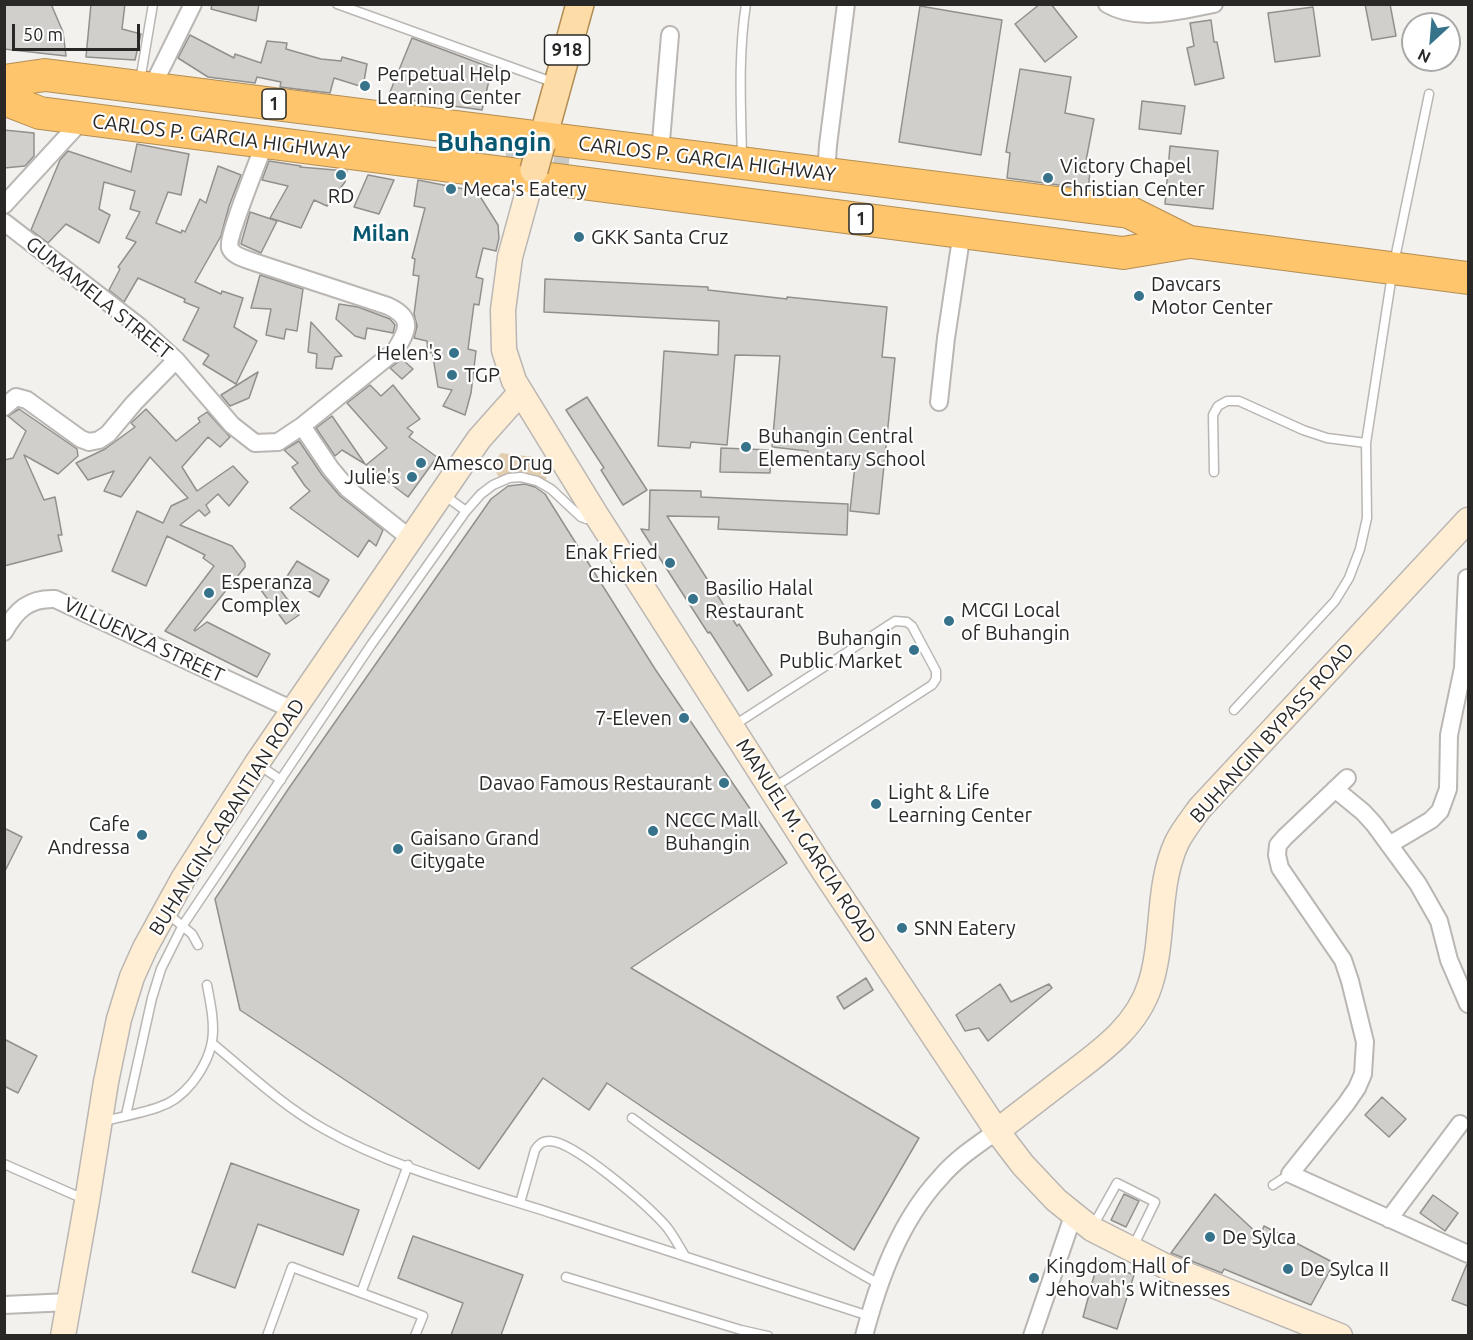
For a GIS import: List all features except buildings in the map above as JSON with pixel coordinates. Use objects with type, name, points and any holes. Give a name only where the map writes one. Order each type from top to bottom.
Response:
[{"type":"highway","name":"CARLOS P. GARCIA HIGHWAY","points":[[4,81],[45,75],[145,88],[962,232],[1123,253],[1190,242]]},
{"type":"highway","name":"CARLOS P. GARCIA HIGHWAY","points":[[4,90],[506,154]]},
{"type":"highway","name":"CARLOS P. GARCIA HIGHWAY","points":[[4,99],[40,113],[265,142],[538,157],[660,153],[1129,212],[1190,242]]},
{"type":"highway","name":"CARLOS P. GARCIA HIGHWAY","points":[[569,162],[1468,278]]},
{"type":"main road","name":"918","points":[[538,157],[580,4]]},
{"type":"main road","name":"MANUEL M. GARCIA ROAD","points":[[538,157],[510,257],[503,310],[504,350],[510,373],[520,393],[595,513],[886,966],[997,1131],[1037,1180],[1082,1223],[1132,1250],[1187,1275],[1340,1335]]},
{"type":"main road","name":"BUHANGIN-CABANTIAN ROAD","points":[[63,1335],[119,1018],[132,977],[164,911],[256,764],[293,710],[486,431],[520,393]]},
{"type":"main road","name":"BUHANGIN BYPASS ROAD","points":[[997,1131],[1098,1054],[1132,1021],[1143,1004],[1150,986],[1170,862],[1186,826],[1200,808],[1468,520]]},
{"type":"street","points":[[145,88],[193,4]]},
{"type":"street","points":[[826,174],[846,4]]},
{"type":"street","points":[[1107,4],[1127,11],[1158,14],[1214,4]]},
{"type":"street","points":[[660,153],[670,35]]},
{"type":"street","points":[[4,205],[83,119]]},
{"type":"street","name":"GUMAMELA STREET","points":[[4,222],[140,327],[176,360],[232,425],[255,443],[278,442],[302,426],[395,351],[404,337],[406,320],[402,313],[388,306],[254,262],[239,256],[230,249],[229,244],[234,227],[265,142]]},
{"type":"street","points":[[939,402],[962,232]]},
{"type":"street","points":[[4,407],[16,397],[22,398],[74,435],[89,442],[99,440],[108,434],[134,403],[176,360]]},
{"type":"street","points":[[302,426],[331,469],[348,489],[411,539]]},
{"type":"street","points":[[1389,845],[1431,820],[1440,811],[1448,789],[1449,735],[1466,668],[1467,578]]},
{"type":"street","name":"VILLUENZA STREET","points":[[4,632],[16,612],[28,603],[42,598],[55,599],[293,710]]},
{"type":"street","points":[[1468,1004],[1449,960],[1439,921],[1418,884],[1341,784],[1285,837],[1278,845],[1277,855],[1280,868],[1288,882],[1343,960],[1365,1042],[1366,1059],[1357,1088],[1290,1174],[1468,1254]]},
{"type":"street","points":[[1389,1219],[1460,1124]]},
{"type":"street","points":[[864,1335],[879,1284],[896,1243],[916,1209],[933,1186],[969,1151],[997,1131]]},
{"type":"street","points":[[1032,1335],[1082,1223]]},
{"type":"street","points":[[4,1305],[69,1302]]},
{"type":"lane","points":[[145,88],[153,4]]},
{"type":"lane","points":[[337,4],[558,84]]},
{"type":"lane","points":[[742,163],[740,60],[746,4]]},
{"type":"lane","points":[[1234,710],[1335,601],[1349,578],[1360,549],[1367,518],[1366,443],[1393,268],[1429,94]]},
{"type":"lane","points":[[1214,472],[1214,415],[1218,406],[1227,401],[1246,403],[1303,430],[1319,435],[1366,443]]},
{"type":"lane","points":[[126,1115],[152,998],[161,969],[183,925],[371,645],[466,511],[493,485],[509,478],[521,477],[537,481],[551,489],[580,517],[586,519],[595,513]]},
{"type":"lane","points":[[443,494],[466,511]]},
{"type":"lane","points":[[732,726],[895,621],[907,622],[912,626],[936,671],[936,679],[932,685],[772,788]]},
{"type":"lane","points":[[256,764],[281,780]]},
{"type":"lane","points":[[164,911],[183,925],[198,945]]},
{"type":"lane","points":[[100,1122],[159,1107],[178,1098],[204,1067],[210,1055],[213,1022],[207,985]]},
{"type":"lane","points":[[212,1043],[259,1082],[322,1128],[355,1145],[408,1166],[869,1316]]},
{"type":"lane","points":[[632,1118],[736,1195],[798,1237],[879,1284]]},
{"type":"lane","points":[[520,1203],[535,1150],[540,1143],[557,1142],[572,1149],[643,1203],[667,1227],[685,1256]]},
{"type":"lane","points":[[4,1164],[87,1201]]},
{"type":"lane","points":[[361,1293],[408,1166]]},
{"type":"lane","points":[[1273,1185],[1290,1174]]},
{"type":"lane","points":[[1082,1223],[1117,1183],[1155,1202],[1132,1250]]},
{"type":"lane","points":[[267,1335],[292,1267],[423,1316],[415,1335]]},
{"type":"lane","points":[[566,1277],[730,1327],[768,1335]]},
{"type":"shaded area","points":[[501,453],[534,457],[547,479],[542,481],[516,472],[499,478],[492,464]]},
{"type":"tunnel","points":[[506,154],[569,162]]},
{"type":"place","name":"Perpetual Help Learning Center","points":[[365,86]]},
{"type":"place","name":"RD","points":[[341,175]]},
{"type":"place","name":"Victory Chapel Christian Center","points":[[1048,178]]},
{"type":"place","name":"Meca's Eatery","points":[[451,189]]},
{"type":"place","name":"GKK Santa Cruz","points":[[579,237]]},
{"type":"place","name":"Davcars Motor Center","points":[[1139,296]]},
{"type":"place","name":"Helen's","points":[[454,353]]},
{"type":"place","name":"TGP","points":[[452,375]]},
{"type":"place","name":"Buhangin Central Elementary School","points":[[746,447]]},
{"type":"place","name":"Amesco Drug","points":[[421,463]]},
{"type":"place","name":"Julie's","points":[[412,477]]},
{"type":"place","name":"Enak Fried Chicken","points":[[670,563]]},
{"type":"place","name":"Esperanza Complex","points":[[209,593]]},
{"type":"place","name":"Basilio Halal Restaurant","points":[[693,599]]},
{"type":"place","name":"MCGI Local of Buhangin","points":[[949,621]]},
{"type":"place","name":"Buhangin Public Market","points":[[914,650]]},
{"type":"place","name":"7-Eleven","points":[[684,718]]},
{"type":"place","name":"Davao Famous Restaurant","points":[[724,783]]},
{"type":"place","name":"Light & Life Learning Center","points":[[876,804]]},
{"type":"place","name":"NCCC Mall Buhangin","points":[[653,831]]},
{"type":"place","name":"Cafe Andressa","points":[[142,835]]},
{"type":"place","name":"Gaisano Grand Citygate","points":[[398,849]]},
{"type":"place","name":"SNN Eatery","points":[[902,928]]},
{"type":"place","name":"De Sylca","points":[[1210,1237]]},
{"type":"place","name":"De Sylca II","points":[[1288,1269]]},
{"type":"place","name":"Kingdom Hall of Jehovah's Witnesses","points":[[1034,1278]]},
{"type":"district","name":"Buhangin","points":[[494,142]]},
{"type":"district","name":"Milan","points":[[381,234]]}]
